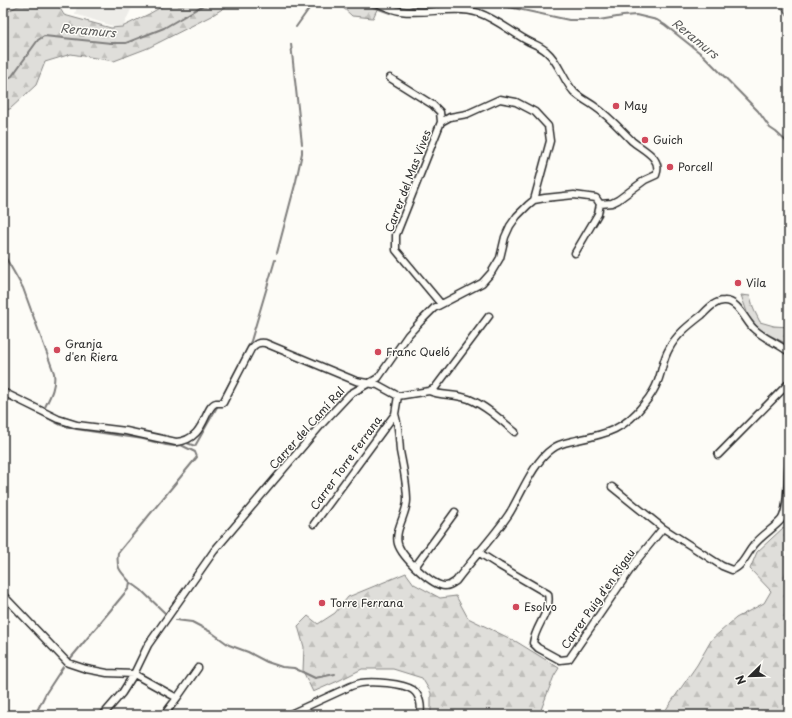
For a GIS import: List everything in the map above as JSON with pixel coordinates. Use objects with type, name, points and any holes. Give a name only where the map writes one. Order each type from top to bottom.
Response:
[{"type":"street","points":[[377,3],[398,11],[411,12],[449,9],[478,13],[490,18],[548,52],[566,82],[574,91],[581,98],[594,106],[615,123],[634,142],[654,158],[657,164],[658,170],[656,175],[645,180],[618,200],[612,203],[600,204]]},
{"type":"street","name":"Carrer del Mas Vives","points":[[390,78],[433,105],[440,112],[441,122],[396,234],[396,250],[441,304]]},
{"type":"street","name":"Carrer del Mas Vives","points":[[441,122],[450,117],[467,114],[488,103],[500,99],[516,102],[535,112],[548,126],[550,141],[534,200]]},
{"type":"street","points":[[534,200],[574,195],[596,198],[600,204],[598,214],[575,253]]},
{"type":"street","name":"Carrer del Camí Ral","points":[[103,715],[122,693],[134,674],[148,645],[214,551],[350,394],[378,378],[408,335],[434,308],[477,286],[491,274],[500,258],[505,237],[510,226],[517,216],[534,200]]},
{"type":"street","points":[[478,552],[510,512],[537,465],[550,450],[562,444],[612,431],[621,427],[637,413],[652,393],[668,351],[674,340],[713,305],[726,301],[736,305],[754,329],[789,352]]},
{"type":"street","points":[[3,392],[58,418],[77,425],[126,431],[182,442],[194,435],[200,428],[212,406],[226,399],[251,349],[260,342],[265,342],[356,381],[378,385],[398,396],[429,391],[434,388],[489,316]]},
{"type":"street","points":[[718,455],[789,383]]},
{"type":"street","points":[[429,391],[435,394],[468,399],[491,413],[515,432]]},
{"type":"street","name":"Carrer Torre Ferrana","points":[[398,396],[395,414],[399,427],[399,441],[407,501],[397,538],[398,546],[415,567],[437,584],[445,586],[456,581],[478,552]]},
{"type":"street","name":"Carrer Torre Ferrana","points":[[314,524],[395,414]]},
{"type":"street","points":[[612,487],[663,528],[722,566],[732,570],[740,566],[761,537],[782,519],[787,503],[789,459]]},
{"type":"street","points":[[415,567],[455,512]]},
{"type":"street","name":"Carrer Puig d'en Rigau","points":[[478,552],[548,594],[550,600],[534,635],[533,643],[538,648],[560,660],[569,659],[637,560],[663,528]]},
{"type":"street","points":[[3,595],[68,663],[86,670],[107,673],[134,674],[177,698]]},
{"type":"street","points":[[164,715],[198,668]]},
{"type":"street","points":[[288,715],[349,687],[360,683],[370,682],[408,687],[418,696],[421,704],[420,715]]},
{"type":"shaded area","points":[[78,3],[134,3],[122,29],[75,14]]},
{"type":"green space","points":[[32,3],[54,3],[58,5],[64,15],[111,28],[122,27],[168,3],[232,3],[211,16],[148,48],[114,61],[71,54],[45,62],[36,85],[10,109],[3,110],[3,14],[18,6]]},
{"type":"green space","points":[[338,3],[380,3],[373,18],[352,16]]},
{"type":"green space","points":[[777,3],[789,3],[789,17]]},
{"type":"green space","points":[[741,295],[750,296],[754,310],[760,322],[774,326],[789,327],[789,345],[760,330],[748,315]]},
{"type":"green space","points":[[789,509],[789,715],[663,715],[697,665],[712,639],[736,618],[764,603],[771,591],[750,569],[757,552],[784,527]]},
{"type":"green space","points":[[406,573],[414,584],[440,598],[456,596],[468,618],[517,642],[559,668],[554,676],[539,715],[431,715],[431,693],[422,678],[393,669],[362,669],[313,692],[303,671],[304,647],[298,626],[308,616],[318,624],[335,613],[348,597]]},
{"type":"waterway","name":"Reramurs","points":[[3,82],[12,76],[38,40],[44,36],[111,43],[126,43],[164,28],[207,3]]},
{"type":"waterway","points":[[296,27],[313,3]]},
{"type":"waterway","name":"Reramurs","points":[[362,3],[390,13]]},
{"type":"waterway","name":"Reramurs","points":[[406,9],[425,3]]},
{"type":"waterway","name":"Reramurs","points":[[490,3],[569,20],[599,20],[636,15],[657,20],[704,56],[758,111],[770,128],[789,144]]},
{"type":"waterway","points":[[291,44],[302,144]]},
{"type":"waterway","points":[[277,253],[296,181],[302,149]]},
{"type":"waterway","points":[[3,253],[23,288],[54,373],[53,387],[44,409]]},
{"type":"waterway","points":[[221,399],[251,341],[275,260]]},
{"type":"waterway","points":[[28,401],[56,415]]},
{"type":"waterway","points":[[27,407],[61,425],[76,429],[143,439],[166,445],[181,445],[195,452],[197,457],[118,553],[118,566],[130,582],[129,588],[70,659]]},
{"type":"waterway","points":[[187,443],[195,446],[217,407]]},
{"type":"waterway","points":[[130,582],[141,590],[166,614]]},
{"type":"waterway","points":[[176,620],[192,622],[211,632],[229,645],[248,652],[267,662],[282,667],[294,668],[315,678],[335,674]]},
{"type":"waterway","points":[[35,715],[46,693],[63,667]]},
{"type":"place","name":"May","points":[[616,106]]},
{"type":"place","name":"Guich","points":[[645,140]]},
{"type":"place","name":"Porcell","points":[[670,167]]},
{"type":"place","name":"Vila","points":[[738,283]]},
{"type":"place","name":"Granja d'en Riera","points":[[57,350]]},
{"type":"place","name":"Franc Queló","points":[[378,352]]},
{"type":"place","name":"Torre Ferrana","points":[[322,603]]},
{"type":"place","name":"Esolvo","points":[[516,607]]}]
